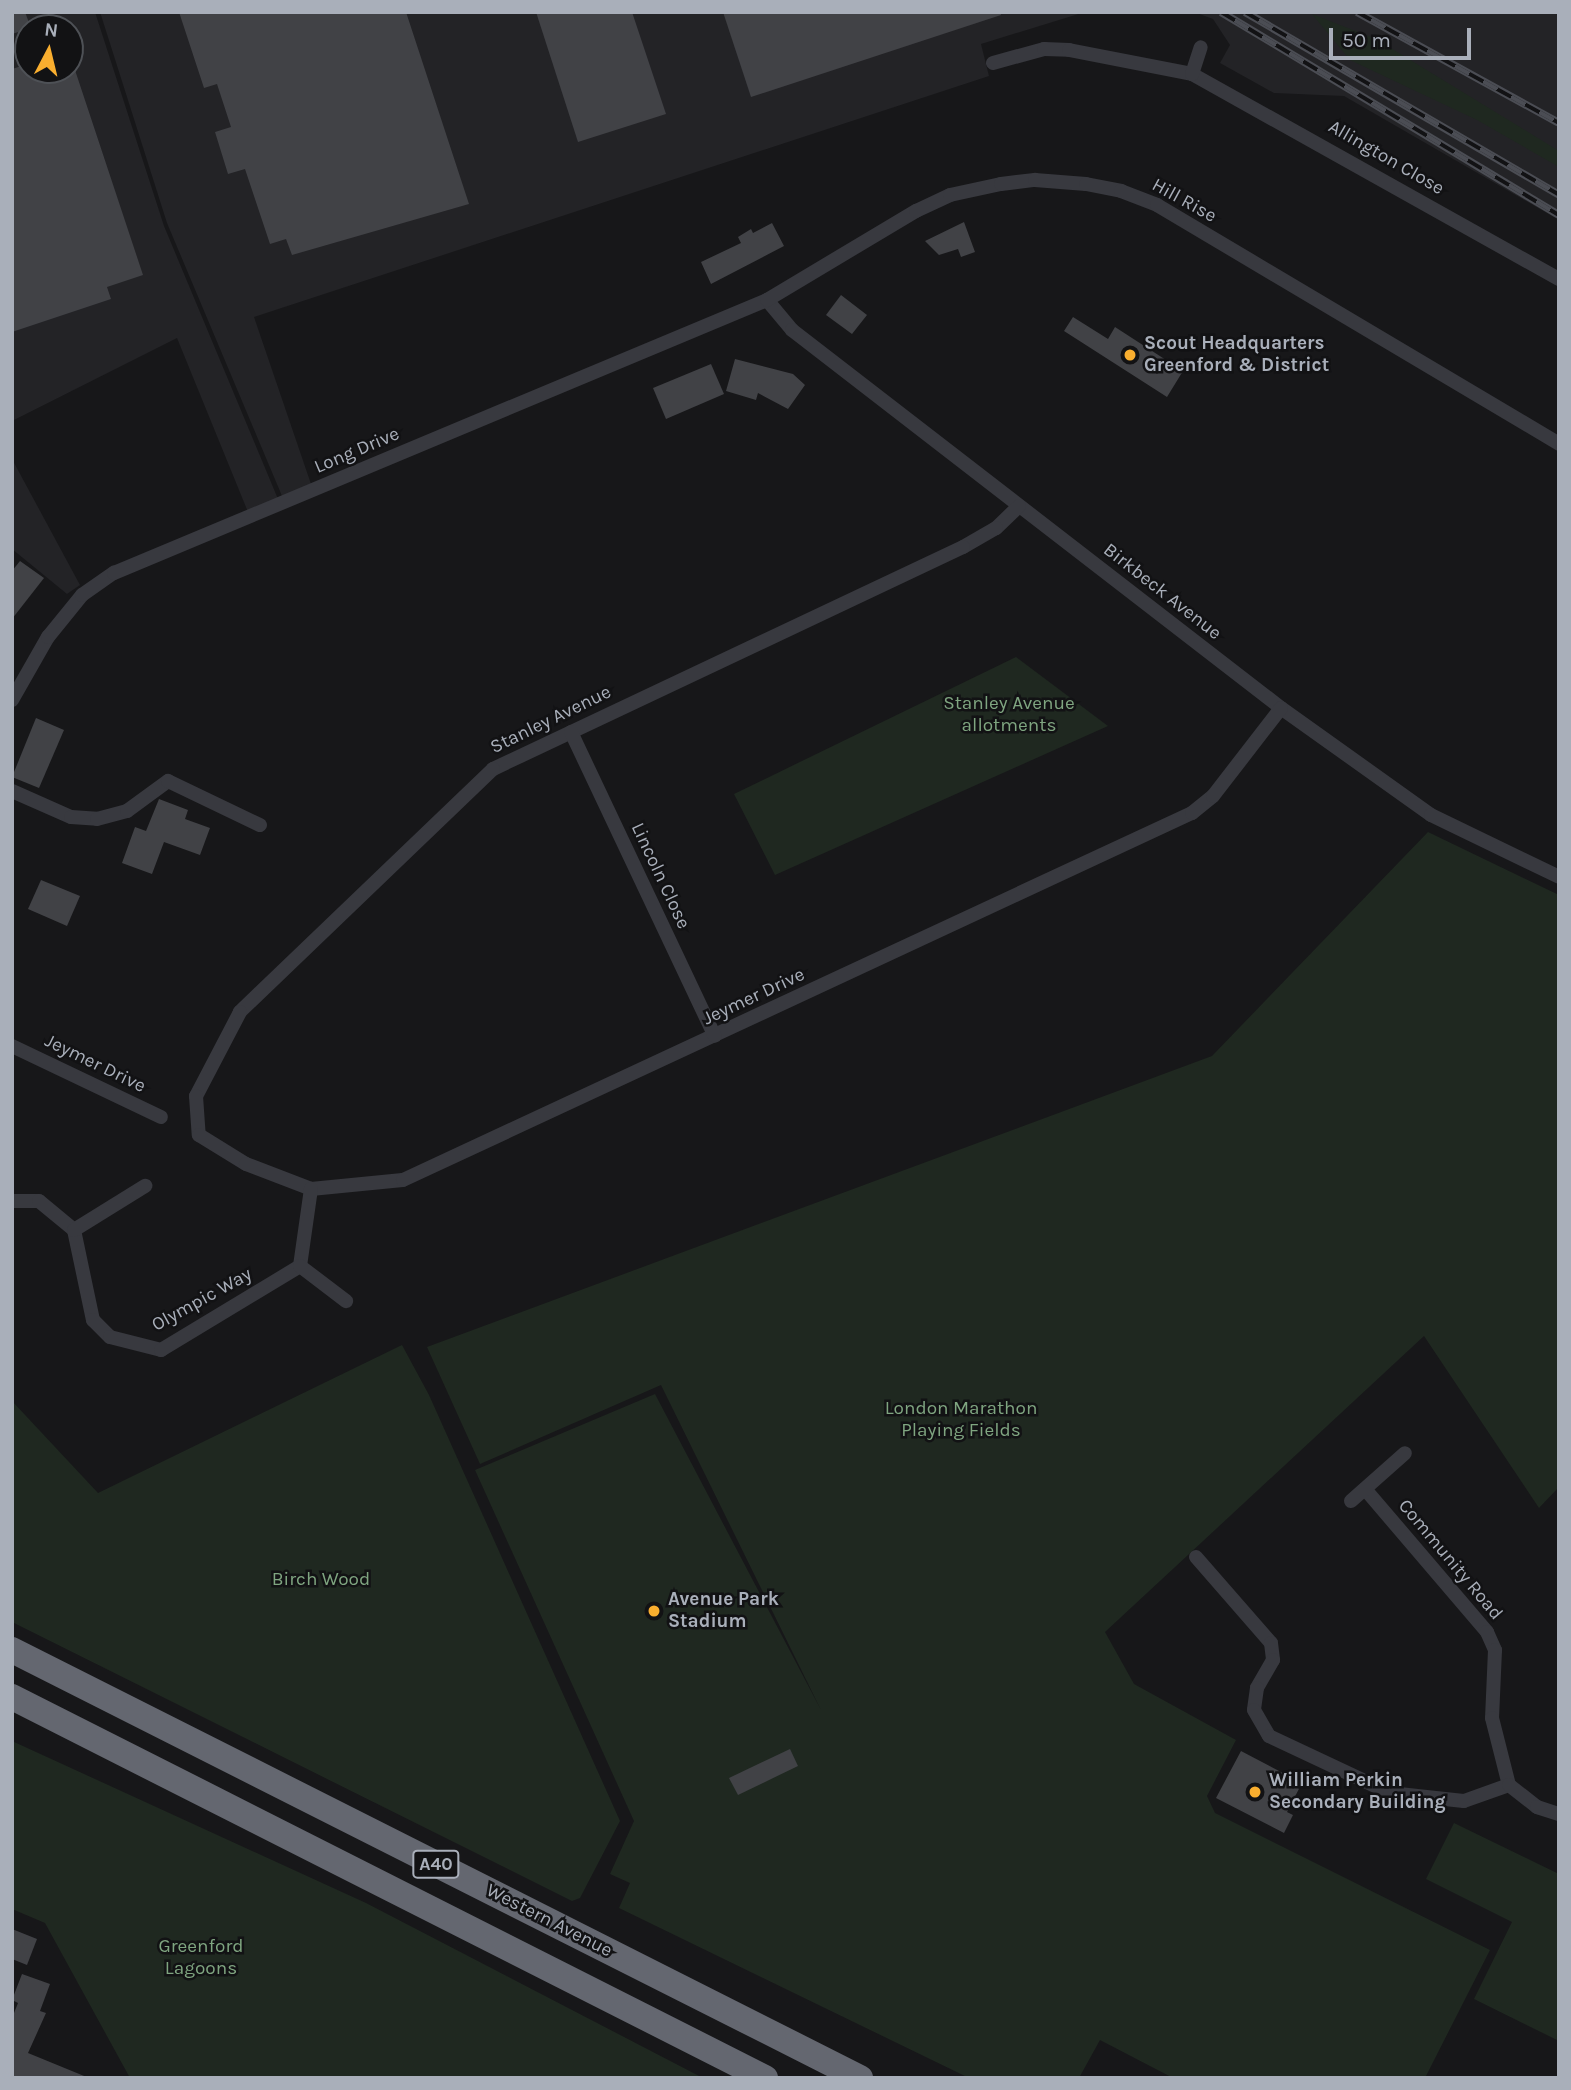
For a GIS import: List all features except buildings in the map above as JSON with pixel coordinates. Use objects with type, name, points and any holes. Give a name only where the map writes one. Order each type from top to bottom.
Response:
[{"type":"highway","name":"Western Avenue","points":[[13,1651],[860,2078]]},
{"type":"highway","name":"A40","points":[[12,1697],[765,2078]]},
{"type":"street","points":[[1192,74],[1201,47]]},
{"type":"street","name":"Allington Close","points":[[993,63],[1044,48],[1069,50],[1192,74],[1559,279]]},
{"type":"street","name":"Hill Rise","points":[[767,300],[950,195],[1035,180],[1098,186],[1157,205],[1559,444]]},
{"type":"street","name":"Birkbeck Avenue","points":[[767,300],[792,330],[1281,708],[1431,815],[1559,877]]},
{"type":"street","name":"Long Drive","points":[[12,700],[48,637],[73,606],[114,573],[767,300]]},
{"type":"street","name":"Stanley Avenue","points":[[200,1135],[196,1096],[240,1012],[493,769],[963,547],[996,528],[1019,506]]},
{"type":"street","name":"Jeymer Drive","points":[[200,1135],[246,1164],[311,1189],[403,1180],[1192,813],[1213,796],[1281,708]]},
{"type":"street","name":"Lincoln Close","points":[[571,732],[715,1036]]},
{"type":"street","points":[[12,791],[71,817],[97,820],[127,811],[168,781],[260,825]]},
{"type":"street","name":"Jeymer Drive","points":[[12,1046],[161,1117]]},
{"type":"street","points":[[12,1201],[39,1201],[74,1230],[145,1186]]},
{"type":"street","points":[[311,1189],[300,1266],[346,1301]]},
{"type":"street","name":"Olympic Way","points":[[74,1230],[93,1320],[110,1338],[161,1350],[300,1266]]},
{"type":"street","points":[[1351,1502],[1405,1453]]},
{"type":"street","name":"Community Road","points":[[1365,1489],[1487,1632],[1494,1650],[1492,1718],[1509,1785]]},
{"type":"street","points":[[1196,1557],[1271,1643],[1273,1660],[1257,1688],[1254,1710],[1269,1736],[1390,1793],[1464,1801],[1509,1785],[1537,1807],[1559,1814]]},
{"type":"shaded area","points":[[12,12],[95,12],[164,226],[278,499],[248,512],[177,338],[12,421]]},
{"type":"shaded area","points":[[100,12],[1085,12],[981,44],[989,76],[254,317],[311,484],[282,496],[167,223]]},
{"type":"shaded area","points":[[1194,12],[1559,12],[1559,220],[1344,96],[1274,93],[1220,63],[1230,45],[1213,19]]},
{"type":"shaded area","points":[[12,459],[80,585],[67,594],[12,549]]},
{"type":"green space","points":[[1312,14],[1376,39],[1559,151],[1559,167],[1477,120],[1350,60]]},
{"type":"green space","name":"Stanley Avenue allotments","points":[[1016,657],[1108,726],[775,875],[734,794]]},
{"type":"green space","name":"London Marathon Playing Fields","points":[[1428,832],[1559,895],[1559,1487],[1539,1508],[1424,1336],[1105,1632],[1134,1684],[1236,1740],[1207,1796],[1215,1813],[1490,1950],[1425,2078],[1173,2078],[1100,2040],[1079,2078],[969,2078],[619,1908],[630,1883],[610,1874],[634,1821],[475,1470],[655,1394],[821,1710],[661,1385],[480,1464],[427,1347],[1212,1056]]},
{"type":"green space","name":"Birch Wood","points":[[402,1345],[429,1395],[620,1821],[580,1898],[572,1901],[12,1622],[12,1401],[98,1493]]},
{"type":"green space","name":"Greenford Lagoons","points":[[12,1741],[366,1903],[703,2078],[130,2078],[45,1923],[12,1909]]},
{"type":"green space","points":[[1454,1823],[1559,1874],[1559,2041],[1474,1999],[1512,1922],[1426,1879]]},
{"type":"railway","points":[[1221,12],[1559,215]]},
{"type":"railway","points":[[1245,12],[1559,195]]},
{"type":"railway","points":[[1357,12],[1559,123]]},
{"type":"place","name":"Scout Headquarters Greenford & District","points":[[1130,355]]},
{"type":"place","name":"Avenue Park Stadium","points":[[654,1611]]},
{"type":"place","name":"William Perkin Secondary Building","points":[[1255,1792]]}]
